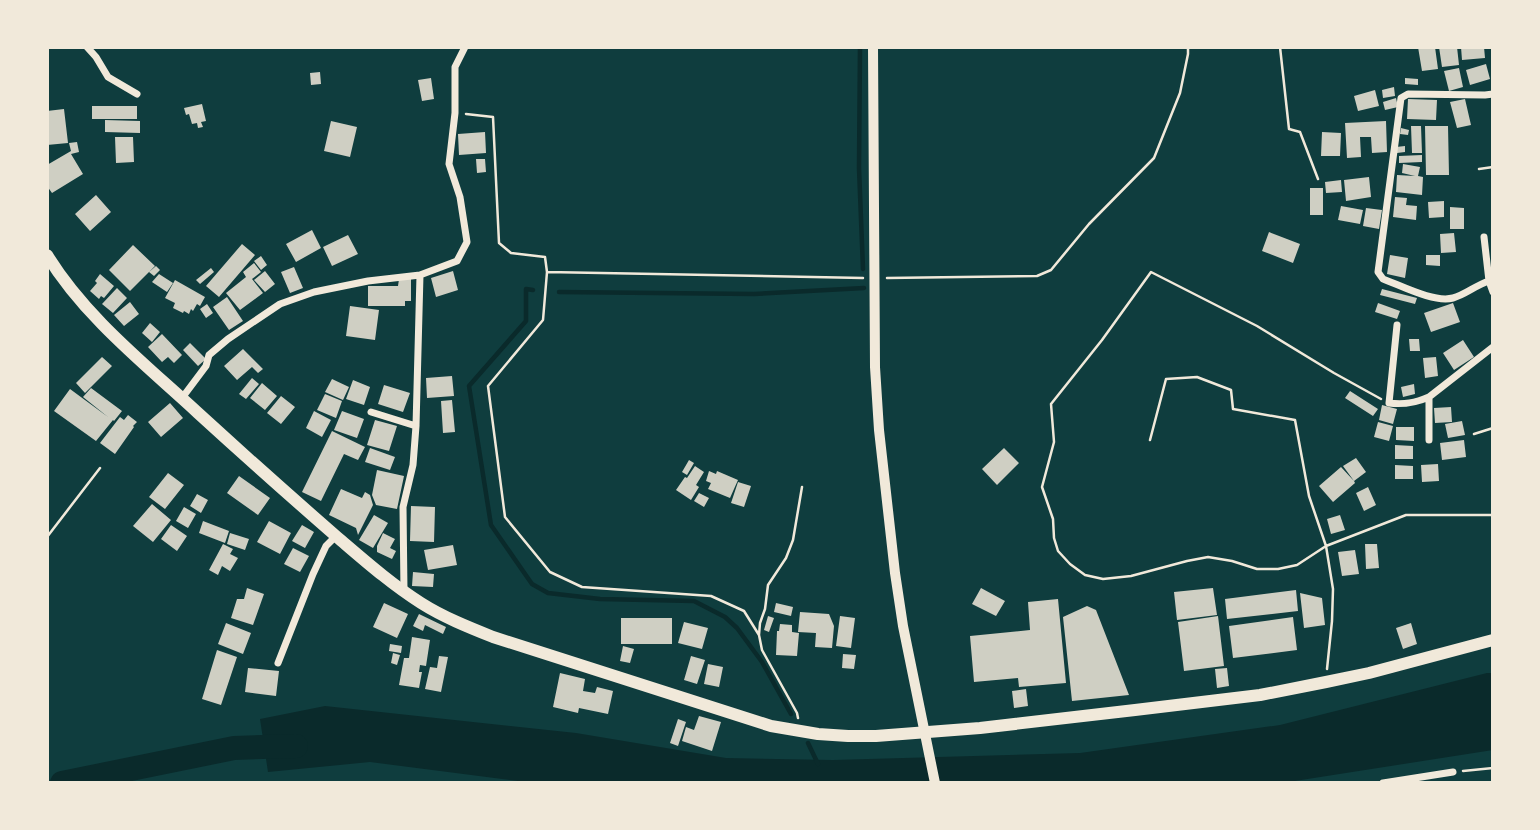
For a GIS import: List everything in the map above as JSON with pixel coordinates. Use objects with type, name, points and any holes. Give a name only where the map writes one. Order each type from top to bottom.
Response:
[{"type":"main road","points":[[47,255],[60,276],[101,322],[290,497],[404,591],[439,613],[493,637],[762,723],[801,732],[860,736],[980,728],[1233,698],[1326,682],[1493,640]]},
{"type":"street","points":[[87,47],[108,77],[137,94]]},
{"type":"street","points":[[182,398],[206,366],[209,355],[280,304],[314,292],[368,281],[420,275],[457,261],[467,242],[460,197],[449,164],[455,113],[455,67],[465,47]]},
{"type":"street","points":[[873,47],[875,367],[887,513],[903,626],[935,783]]},
{"type":"street","points":[[1489,281],[1452,298],[1434,299],[1383,279],[1378,272],[1401,98],[1408,94],[1493,93]]},
{"type":"street","points":[[1484,237],[1489,281],[1493,292]]},
{"type":"street","points":[[404,591],[403,507],[413,465],[416,426],[420,275]]},
{"type":"street","points":[[1397,324],[1390,403],[1402,405],[1429,397],[1493,347]]},
{"type":"street","points":[[1429,397],[1429,440]]},
{"type":"street","points":[[370,412],[416,426]]},
{"type":"street","points":[[278,663],[321,556],[336,536]]},
{"type":"street","points":[[1383,783],[1453,772]]},
{"type":"path","points":[[547,272],[875,278],[1037,276],[1051,270],[1089,224],[1154,158],[1180,93],[1188,47]]},
{"type":"path","points":[[1280,47],[1289,129],[1300,132],[1318,179]]},
{"type":"path","points":[[455,113],[493,117],[499,243],[511,253],[545,257],[547,272],[543,320],[488,386],[505,517],[550,572],[582,587],[711,596],[744,611],[759,635]]},
{"type":"path","points":[[1479,169],[1493,167]]},
{"type":"path","points":[[1390,403],[1324,368],[1257,326],[1151,272],[1051,404],[1054,442],[1042,487],[1053,519],[1058,551],[1084,575],[1103,579],[1131,576],[1208,557],[1257,569],[1278,569],[1297,565],[1326,546],[1406,515],[1493,515]]},
{"type":"path","points":[[1150,440],[1167,379],[1197,377],[1231,390],[1233,409],[1295,420],[1309,496],[1326,546],[1333,589],[1326,682]]},
{"type":"path","points":[[1474,434],[1493,428]]},
{"type":"path","points":[[47,537],[100,468]]},
{"type":"path","points":[[801,732],[797,713],[762,650],[759,635],[768,585],[786,558],[793,540],[802,486]]},
{"type":"path","points":[[1453,772],[1493,768]]},
{"type":"water","points":[[1493,673],[1493,750],[1282,783],[534,783],[370,762],[268,772],[260,719],[325,706],[576,733],[726,758],[833,760],[1080,753],[1280,725]]},
{"type":"building","points":[[1418,47],[1435,47],[1438,69],[1422,71]]},
{"type":"building","points":[[1439,47],[1457,47],[1459,65],[1442,67]]},
{"type":"building","points":[[1461,47],[1484,47],[1485,58],[1462,60]]},
{"type":"building","points":[[1486,64],[1490,79],[1470,85],[1466,70]]},
{"type":"building","points":[[1459,68],[1463,87],[1449,91],[1444,71]]},
{"type":"building","points":[[320,72],[321,84],[311,85],[310,73]]},
{"type":"building","points":[[431,78],[434,99],[422,101],[418,80]]},
{"type":"building","points":[[1405,78],[1418,79],[1418,85],[1405,84]]},
{"type":"building","points":[[1394,87],[1395,96],[1383,98],[1382,90]]},
{"type":"building","points":[[1375,90],[1379,106],[1358,111],[1354,96]]},
{"type":"building","points":[[1396,98],[1398,107],[1385,110],[1383,102]]},
{"type":"building","points":[[1408,99],[1437,100],[1436,120],[1407,119]]},
{"type":"building","points":[[1465,99],[1471,125],[1457,128],[1450,102]]},
{"type":"building","points":[[202,104],[206,121],[201,122],[203,127],[198,128],[197,123],[192,124],[184,108]]},
{"type":"building","points":[[92,106],[137,106],[137,119],[92,119]]},
{"type":"building","points":[[64,109],[68,143],[47,145],[47,111]]},
{"type":"building","points":[[105,120],[140,121],[140,133],[105,132]]},
{"type":"building","points":[[331,121],[357,127],[350,157],[324,151]]},
{"type":"building","points":[[1386,121],[1387,152],[1372,153],[1371,137],[1360,137],[1361,157],[1347,158],[1345,123]]},
{"type":"building","points":[[1411,126],[1421,126],[1422,153],[1412,153]]},
{"type":"building","points":[[1425,126],[1448,126],[1449,175],[1426,175]]},
{"type":"building","points":[[1401,128],[1409,130],[1408,135],[1400,134]]},
{"type":"building","points":[[485,132],[486,153],[459,155],[458,134]]},
{"type":"building","points":[[1322,132],[1341,133],[1340,156],[1321,156]]},
{"type":"building","points":[[115,137],[133,137],[134,162],[116,163]]},
{"type":"building","points":[[77,142],[79,152],[71,154],[83,174],[52,193],[47,186],[47,165],[71,151],[69,143]]},
{"type":"building","points":[[1405,146],[1405,152],[1397,153],[1396,147]]},
{"type":"building","points":[[1422,155],[1422,162],[1399,163],[1399,156]]},
{"type":"building","points":[[476,159],[485,159],[486,172],[477,173]]},
{"type":"building","points":[[1403,164],[1420,167],[1418,176],[1423,177],[1422,195],[1396,192],[1397,175],[1415,176],[1402,173]]},
{"type":"building","points":[[1369,177],[1371,197],[1346,201],[1344,180]]},
{"type":"building","points":[[1341,180],[1342,192],[1326,193],[1325,182]]},
{"type":"building","points":[[1310,188],[1323,188],[1323,215],[1310,215]]},
{"type":"building","points":[[96,195],[111,212],[90,231],[75,214]]},
{"type":"building","points":[[1395,197],[1407,198],[1406,205],[1417,206],[1416,220],[1393,217]]},
{"type":"building","points":[[1444,201],[1444,217],[1429,218],[1428,202]]},
{"type":"building","points":[[1341,206],[1363,210],[1360,224],[1338,220]]},
{"type":"building","points":[[1450,207],[1464,208],[1464,229],[1450,229]]},
{"type":"building","points":[[1366,208],[1382,210],[1379,229],[1363,226]]},
{"type":"building","points":[[312,230],[321,248],[296,262],[286,244]]},
{"type":"building","points":[[1269,232],[1300,244],[1293,263],[1262,251]]},
{"type":"building","points":[[1454,233],[1456,252],[1441,253],[1440,234]]},
{"type":"building","points":[[348,235],[358,254],[332,266],[323,247]]},
{"type":"building","points":[[242,244],[255,255],[219,297],[206,286]]},
{"type":"building","points":[[133,245],[155,266],[130,291],[109,270]]},
{"type":"building","points":[[1390,255],[1408,258],[1405,278],[1387,274]]},
{"type":"building","points":[[1426,255],[1440,255],[1440,266],[1426,265]]},
{"type":"building","points":[[261,256],[267,265],[261,270],[254,261]]},
{"type":"building","points":[[254,263],[261,272],[252,279],[263,293],[240,310],[226,293],[246,277],[243,272]]},
{"type":"building","points":[[156,266],[160,270],[154,276],[149,272]]},
{"type":"building","points":[[294,267],[303,288],[290,293],[281,272]]},
{"type":"building","points":[[211,268],[214,272],[200,284],[196,280]]},
{"type":"building","points":[[265,271],[275,284],[265,292],[254,280]]},
{"type":"building","points":[[453,271],[458,290],[436,297],[431,278]]},
{"type":"building","points":[[100,274],[114,286],[104,298],[101,296],[99,299],[90,291]]},
{"type":"building","points":[[159,274],[173,283],[167,292],[152,282]]},
{"type":"building","points":[[399,279],[411,279],[411,301],[405,301],[405,306],[368,306],[368,286],[398,286]]},
{"type":"building","points":[[175,280],[205,297],[200,306],[197,304],[189,314],[173,308],[175,303],[165,298]]},
{"type":"building","points":[[117,288],[127,298],[113,313],[102,304]]},
{"type":"building","points":[[1382,289],[1417,298],[1415,304],[1380,295]]},
{"type":"building","points":[[227,297],[243,321],[229,330],[213,307]]},
{"type":"building","points":[[130,302],[139,314],[124,326],[114,315]]},
{"type":"building","points":[[1378,303],[1400,311],[1397,319],[1375,312]]},
{"type":"building","points":[[1453,303],[1460,322],[1431,332],[1424,313]]},
{"type":"building","points":[[207,304],[213,313],[206,318],[200,309]]},
{"type":"building","points":[[350,306],[379,310],[375,340],[346,336]]},
{"type":"building","points":[[150,323],[160,332],[152,342],[142,333]]},
{"type":"building","points":[[162,334],[182,355],[174,363],[168,357],[162,362],[148,347]]},
{"type":"building","points":[[1409,339],[1419,339],[1420,351],[1410,351]]},
{"type":"building","points":[[1463,340],[1474,357],[1454,370],[1443,353]]},
{"type":"building","points":[[190,343],[206,359],[198,366],[183,350]]},
{"type":"building","points":[[243,349],[263,369],[258,373],[252,367],[237,380],[224,366]]},
{"type":"building","points":[[102,357],[112,366],[85,393],[76,383]]},
{"type":"building","points":[[1436,357],[1438,376],[1425,378],[1423,358]]},
{"type":"building","points":[[452,376],[454,396],[427,398],[426,378]]},
{"type":"building","points":[[252,378],[259,384],[246,399],[239,394]]},
{"type":"building","points":[[332,379],[349,387],[343,400],[325,392]]},
{"type":"building","points":[[353,380],[370,387],[364,405],[346,399]]},
{"type":"building","points":[[262,383],[277,396],[265,410],[250,398]]},
{"type":"building","points":[[1414,384],[1415,394],[1403,397],[1401,387]]},
{"type":"building","points":[[384,385],[410,393],[403,412],[378,404]]},
{"type":"building","points":[[91,388],[122,411],[96,441],[54,411],[70,389],[108,417],[83,397]]},
{"type":"building","points":[[1350,391],[1378,409],[1373,416],[1345,398]]},
{"type":"building","points":[[325,394],[342,401],[336,418],[317,410]]},
{"type":"building","points":[[281,396],[295,407],[281,424],[267,413]]},
{"type":"building","points":[[452,400],[455,432],[443,433],[441,401]]},
{"type":"building","points":[[170,403],[183,418],[161,437],[148,422]]},
{"type":"building","points":[[1382,405],[1397,409],[1393,424],[1379,420]]},
{"type":"building","points":[[1451,407],[1452,422],[1435,423],[1434,408]]},
{"type":"building","points":[[314,411],[331,420],[322,437],[306,428]]},
{"type":"building","points":[[342,411],[364,419],[357,438],[334,430]]},
{"type":"building","points":[[128,415],[137,422],[115,454],[100,443],[120,417],[124,420]]},
{"type":"building","points":[[375,420],[397,426],[389,451],[367,445]]},
{"type":"building","points":[[1462,421],[1465,435],[1448,438],[1445,424]]},
{"type":"building","points":[[1378,422],[1393,426],[1389,441],[1374,437]]},
{"type":"building","points":[[1396,427],[1414,427],[1414,441],[1396,440]]},
{"type":"building","points":[[332,431],[365,447],[358,460],[344,454],[321,501],[302,492]]},
{"type":"building","points":[[1464,440],[1466,457],[1442,460],[1440,443]]},
{"type":"building","points":[[1395,445],[1413,446],[1413,459],[1395,459]]},
{"type":"building","points":[[370,448],[395,457],[390,470],[365,462]]},
{"type":"building","points":[[1004,448],[1019,463],[997,485],[982,469]]},
{"type":"building","points":[[1356,458],[1366,472],[1354,481],[1343,466]]},
{"type":"building","points":[[689,460],[694,463],[687,475],[682,472]]},
{"type":"building","points":[[1438,464],[1439,481],[1422,482],[1421,465]]},
{"type":"building","points":[[1395,465],[1413,466],[1413,479],[1395,479]]},
{"type":"building","points":[[695,466],[704,472],[691,500],[676,490]]},
{"type":"building","points":[[1341,467],[1355,483],[1333,502],[1319,486]]},
{"type":"building","points":[[377,470],[404,476],[397,509],[376,505],[372,495]]},
{"type":"building","points":[[709,471],[716,474],[717,471],[738,480],[730,498],[708,489],[711,483],[706,481]]},
{"type":"building","points":[[168,473],[184,485],[165,509],[149,497]]},
{"type":"building","points":[[239,476],[270,498],[258,515],[227,493]]},
{"type":"building","points":[[738,482],[751,486],[744,507],[731,503]]},
{"type":"building","points":[[1368,487],[1376,505],[1364,511],[1356,493]]},
{"type":"building","points":[[341,489],[362,498],[365,492],[370,495],[373,505],[358,535],[356,528],[329,515]]},
{"type":"building","points":[[699,493],[709,498],[704,507],[694,501]]},
{"type":"building","points":[[197,494],[208,500],[201,513],[190,506]]},
{"type":"building","points":[[152,504],[171,520],[153,542],[133,526]]},
{"type":"building","points":[[411,506],[435,507],[434,542],[410,541]]},
{"type":"building","points":[[184,507],[196,514],[188,528],[176,521]]},
{"type":"building","points":[[374,515],[388,523],[373,548],[359,540]]},
{"type":"building","points":[[1340,515],[1345,530],[1331,534],[1327,519]]},
{"type":"building","points":[[203,521],[229,531],[225,543],[199,533]]},
{"type":"building","points":[[269,521],[291,533],[280,554],[257,542]]},
{"type":"building","points":[[171,525],[187,536],[177,551],[161,539]]},
{"type":"building","points":[[302,525],[314,532],[305,548],[292,541]]},
{"type":"building","points":[[230,533],[249,539],[245,550],[227,544]]},
{"type":"building","points":[[383,533],[395,539],[390,548],[396,551],[392,559],[377,552]]},
{"type":"building","points":[[223,544],[233,549],[230,554],[238,558],[230,571],[222,566],[218,575],[209,570]]},
{"type":"building","points":[[1365,544],[1377,544],[1379,568],[1366,569]]},
{"type":"building","points":[[453,545],[457,565],[428,570],[424,550]]},
{"type":"building","points":[[293,548],[309,556],[300,572],[284,564]]},
{"type":"building","points":[[1355,550],[1359,574],[1342,576],[1338,552]]},
{"type":"building","points":[[413,572],[434,574],[433,587],[412,586]]},
{"type":"building","points":[[247,588],[264,594],[253,625],[231,618],[237,599],[244,599]]},
{"type":"building","points":[[981,588],[1005,601],[996,616],[972,604]]},
{"type":"building","points":[[1213,588],[1217,615],[1177,620],[1174,592]]},
{"type":"building","points":[[1296,590],[1298,611],[1227,619],[1225,599]]},
{"type":"building","points":[[1300,593],[1322,598],[1325,625],[1304,628]]},
{"type":"building","points":[[1058,599],[1066,683],[1019,687],[1018,678],[974,682],[970,636],[1030,630],[1028,602]]},
{"type":"building","points":[[384,603],[408,614],[397,638],[373,627]]},
{"type":"building","points":[[776,603],[793,607],[791,616],[774,612]]},
{"type":"building","points":[[1087,606],[1096,610],[1129,695],[1072,701],[1063,617]]},
{"type":"building","points":[[800,612],[829,614],[834,626],[832,648],[815,647],[816,633],[798,632]]},
{"type":"building","points":[[419,614],[446,627],[443,634],[425,625],[423,631],[413,626]]},
{"type":"building","points":[[768,616],[774,618],[769,632],[764,630]]},
{"type":"building","points":[[840,616],[855,618],[851,648],[836,646]]},
{"type":"building","points":[[1218,616],[1224,666],[1184,671],[1178,622]]},
{"type":"building","points":[[1293,617],[1297,650],[1233,658],[1229,626]]},
{"type":"building","points":[[621,618],[672,618],[672,644],[621,644]]},
{"type":"building","points":[[684,622],[708,628],[702,649],[678,643]]},
{"type":"building","points":[[226,623],[251,633],[243,654],[218,644]]},
{"type":"building","points":[[1411,623],[1417,644],[1403,649],[1396,628]]},
{"type":"building","points":[[780,624],[792,625],[792,632],[799,633],[797,656],[776,655]]},
{"type":"building","points":[[412,637],[430,640],[426,666],[420,665],[419,672],[422,672],[419,688],[399,685],[404,658],[409,658]]},
{"type":"building","points":[[390,644],[402,646],[401,653],[389,651]]},
{"type":"building","points":[[623,646],[634,649],[630,663],[620,661]]},
{"type":"building","points":[[217,650],[237,657],[221,705],[202,699]]},
{"type":"building","points":[[393,653],[400,655],[397,665],[391,663]]},
{"type":"building","points":[[843,654],[856,655],[854,669],[842,668]]},
{"type":"building","points":[[439,656],[448,657],[441,692],[425,689],[430,667],[437,668]]},
{"type":"building","points":[[691,656],[705,660],[697,684],[684,680]]},
{"type":"building","points":[[708,664],[723,667],[719,687],[704,684]]},
{"type":"building","points":[[248,668],[279,671],[276,696],[245,692]]},
{"type":"building","points":[[1227,668],[1229,686],[1217,688],[1215,669]]},
{"type":"building","points":[[560,673],[585,679],[583,691],[595,693],[597,687],[613,691],[608,714],[579,708],[578,713],[553,707]]},
{"type":"building","points":[[1026,689],[1028,706],[1014,708],[1012,691]]},
{"type":"building","points":[[699,716],[721,722],[712,751],[682,741],[686,727],[694,730]]},
{"type":"building","points":[[678,719],[686,722],[678,746],[670,743]]},
{"type":"waterway","points":[[860,47],[859,168],[863,269]]},
{"type":"waterway","points":[[559,292],[754,294],[864,288]]},
{"type":"waterway","points":[[533,290],[526,289],[526,321],[469,386],[491,525],[532,584],[548,593],[600,599],[694,601],[725,617],[737,628],[762,662],[791,714]]},
{"type":"waterway","points":[[808,743],[818,764]]},
{"type":"waterway","points":[[62,783],[234,748],[296,746]]}]
